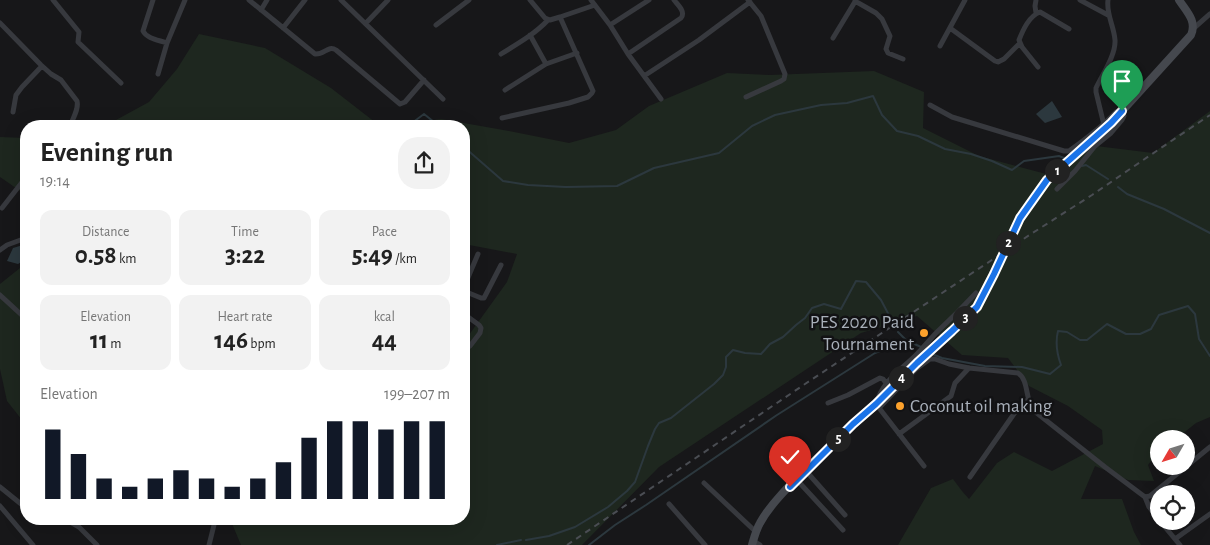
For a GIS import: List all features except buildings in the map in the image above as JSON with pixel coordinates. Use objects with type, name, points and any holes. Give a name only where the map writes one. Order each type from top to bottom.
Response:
[{"type":"main road","points":[[755,544],[756,532],[768,512],[797,480],[853,424],[877,406],[912,368],[977,307],[1020,218],[1047,180],[1111,123],[1191,35],[1194,28],[1192,21],[1179,0]]},
{"type":"street","points":[[53,0],[79,32],[78,42],[120,83]]},
{"type":"street","points":[[153,0],[143,31],[148,37],[167,43]]},
{"type":"street","points":[[158,74],[167,43],[185,0]]},
{"type":"street","points":[[249,0],[315,54],[321,54],[329,48],[336,50],[400,104],[405,102],[424,80]]},
{"type":"street","points":[[261,10],[267,0]]},
{"type":"street","points":[[283,28],[305,0]]},
{"type":"street","points":[[342,0],[443,99]]},
{"type":"street","points":[[366,23],[388,0]]},
{"type":"street","points":[[436,25],[469,0]]},
{"type":"street","points":[[530,0],[548,20]]},
{"type":"street","points":[[628,54],[684,15],[674,0]]},
{"type":"street","points":[[833,38],[856,0],[882,19],[890,36],[886,49],[888,53],[903,59]]},
{"type":"street","points":[[940,46],[965,0]]},
{"type":"street","points":[[1036,0],[1036,13]]},
{"type":"street","points":[[1080,0],[1108,15]]},
{"type":"street","points":[[1104,125],[1096,88],[1113,54],[1114,48],[1115,39],[1108,15],[1108,0]]},
{"type":"street","points":[[610,25],[646,1]]},
{"type":"street","points":[[644,76],[699,40],[749,1],[761,16],[785,74],[784,79],[781,81],[746,97]]},
{"type":"street","points":[[500,54],[530,35],[548,20],[560,17],[593,2],[661,99]]},
{"type":"street","points":[[1038,67],[1019,40],[1032,16],[1036,13],[1043,13],[1069,29]]},
{"type":"street","points":[[1194,28],[1210,14]]},
{"type":"street","points":[[502,118],[569,103],[591,95],[593,88],[560,17]]},
{"type":"street","points":[[0,23],[42,66],[61,80],[77,100],[77,109],[72,120]]},
{"type":"street","points":[[950,28],[998,62],[1004,59],[1020,43]]},
{"type":"street","points":[[530,35],[546,64]]},
{"type":"street","points":[[505,90],[546,64],[577,53]]},
{"type":"street","points":[[14,112],[16,95],[42,66]]},
{"type":"street","points":[[930,105],[952,118],[1064,151],[1069,151],[1104,125],[1116,112],[1122,111],[1124,116],[1122,120],[1095,146],[1058,189]]},
{"type":"street","points":[[1,208],[20,185]]},
{"type":"street","points":[[0,250],[20,240]]},
{"type":"street","points":[[470,272],[478,254]]},
{"type":"street","points":[[470,293],[484,298],[501,265]]},
{"type":"street","points":[[924,466],[877,406],[879,394],[886,383],[976,293]]},
{"type":"street","points":[[0,295],[20,313]]},
{"type":"street","points":[[470,318],[481,328],[480,333],[470,346]]},
{"type":"street","points":[[877,406],[916,369],[930,359],[969,368],[1020,374],[1025,383],[1028,399],[1033,410],[1145,497],[1150,509]]},
{"type":"street","points":[[899,434],[951,396],[955,383],[969,368]]},
{"type":"street","points":[[828,403],[880,378],[886,383]]},
{"type":"street","points":[[970,477],[1018,408],[1028,399]]},
{"type":"street","points":[[1145,497],[1150,496],[1210,447]]},
{"type":"street","points":[[806,471],[845,515]]},
{"type":"street","points":[[797,480],[843,530]]},
{"type":"street","points":[[704,483],[756,532]]},
{"type":"street","points":[[0,487],[20,503]]},
{"type":"street","points":[[669,504],[705,545]]},
{"type":"street","points":[[0,506],[33,545]]},
{"type":"street","points":[[1175,539],[1210,514]]},
{"type":"street","points":[[76,525],[97,545]]},
{"type":"street","points":[[209,545],[214,525]]},
{"type":"street","points":[[1168,530],[1180,545]]},
{"type":"shaded area","points":[[199,34],[265,48],[331,88],[372,120],[116,120],[149,102],[177,69]]},
{"type":"shaded area","points":[[874,71],[924,92],[923,128],[979,156],[1050,175],[1080,144],[1153,153],[1210,111],[1210,417],[1196,423],[1187,430],[1150,430],[1150,462],[1148,465],[1150,475],[1154,481],[1128,480],[1095,466],[1081,499],[1122,499],[1134,532],[1141,545],[898,545],[931,488],[953,479],[969,499],[997,463],[1014,452],[1052,471],[1103,444],[1102,430],[1068,406],[1029,386],[1008,358],[962,355],[917,316],[861,333],[659,467],[582,545],[241,545],[233,525],[470,525],[470,333],[507,282],[517,254],[470,245],[470,124],[569,143],[616,130],[649,106],[727,73],[770,75]]},
{"type":"shaded area","points":[[1052,101],[1062,117],[1045,123],[1036,114]]},
{"type":"shaded area","points":[[0,137],[20,138],[20,191],[0,177]]},
{"type":"shaded area","points":[[20,246],[20,263],[18,264],[7,261],[13,248]]},
{"type":"shaded area","points":[[20,268],[20,417],[7,401],[0,369],[0,284]]},
{"type":"waterway","points":[[470,152],[503,181],[528,185],[566,187],[617,186],[654,168],[719,153],[752,126],[775,115],[821,105],[847,103],[873,96],[882,115],[897,131],[918,136],[945,149],[971,154],[1012,170],[1024,161],[1059,156],[1064,158]]},
{"type":"waterway","points":[[416,120],[424,114],[432,120]]},
{"type":"waterway","points":[[1082,166],[1086,165],[1108,179]]},
{"type":"waterway","points":[[1118,187],[1127,194],[1164,209],[1210,233]]},
{"type":"waterway","points":[[526,540],[549,536],[575,527],[608,507],[627,491],[635,482],[648,446],[659,423],[671,418],[714,384],[723,375],[726,367],[726,357],[733,350],[761,354],[770,344],[783,337],[805,318],[812,308],[824,304],[841,309],[856,281],[866,282],[881,300],[891,319],[889,320]]},
{"type":"waterway","points":[[932,354],[942,358],[985,366],[1022,367],[1050,374],[1061,365],[1057,348],[1058,331],[1067,332],[1080,340],[1087,340],[1107,324],[1126,334],[1140,334],[1151,329],[1159,315],[1188,306],[1195,314],[1199,339],[1210,356]]},
{"type":"waterway","points":[[898,332],[906,340],[921,347]]},
{"type":"waterway","points":[[589,545],[615,525],[777,415],[875,353],[906,340]]},
{"type":"waterway","points":[[497,545],[521,540]]},
{"type":"railway","points":[[567,545],[805,384],[1210,115]]},
{"type":"place","name":"PES 2020 Paid Tournament","points":[[924,333]]},
{"type":"place","name":"Coconut oil making","points":[[900,406]]},
{"type":"route","points":[[790,487],[853,424],[977,307],[1020,218],[1047,180],[1122,111]]}]
